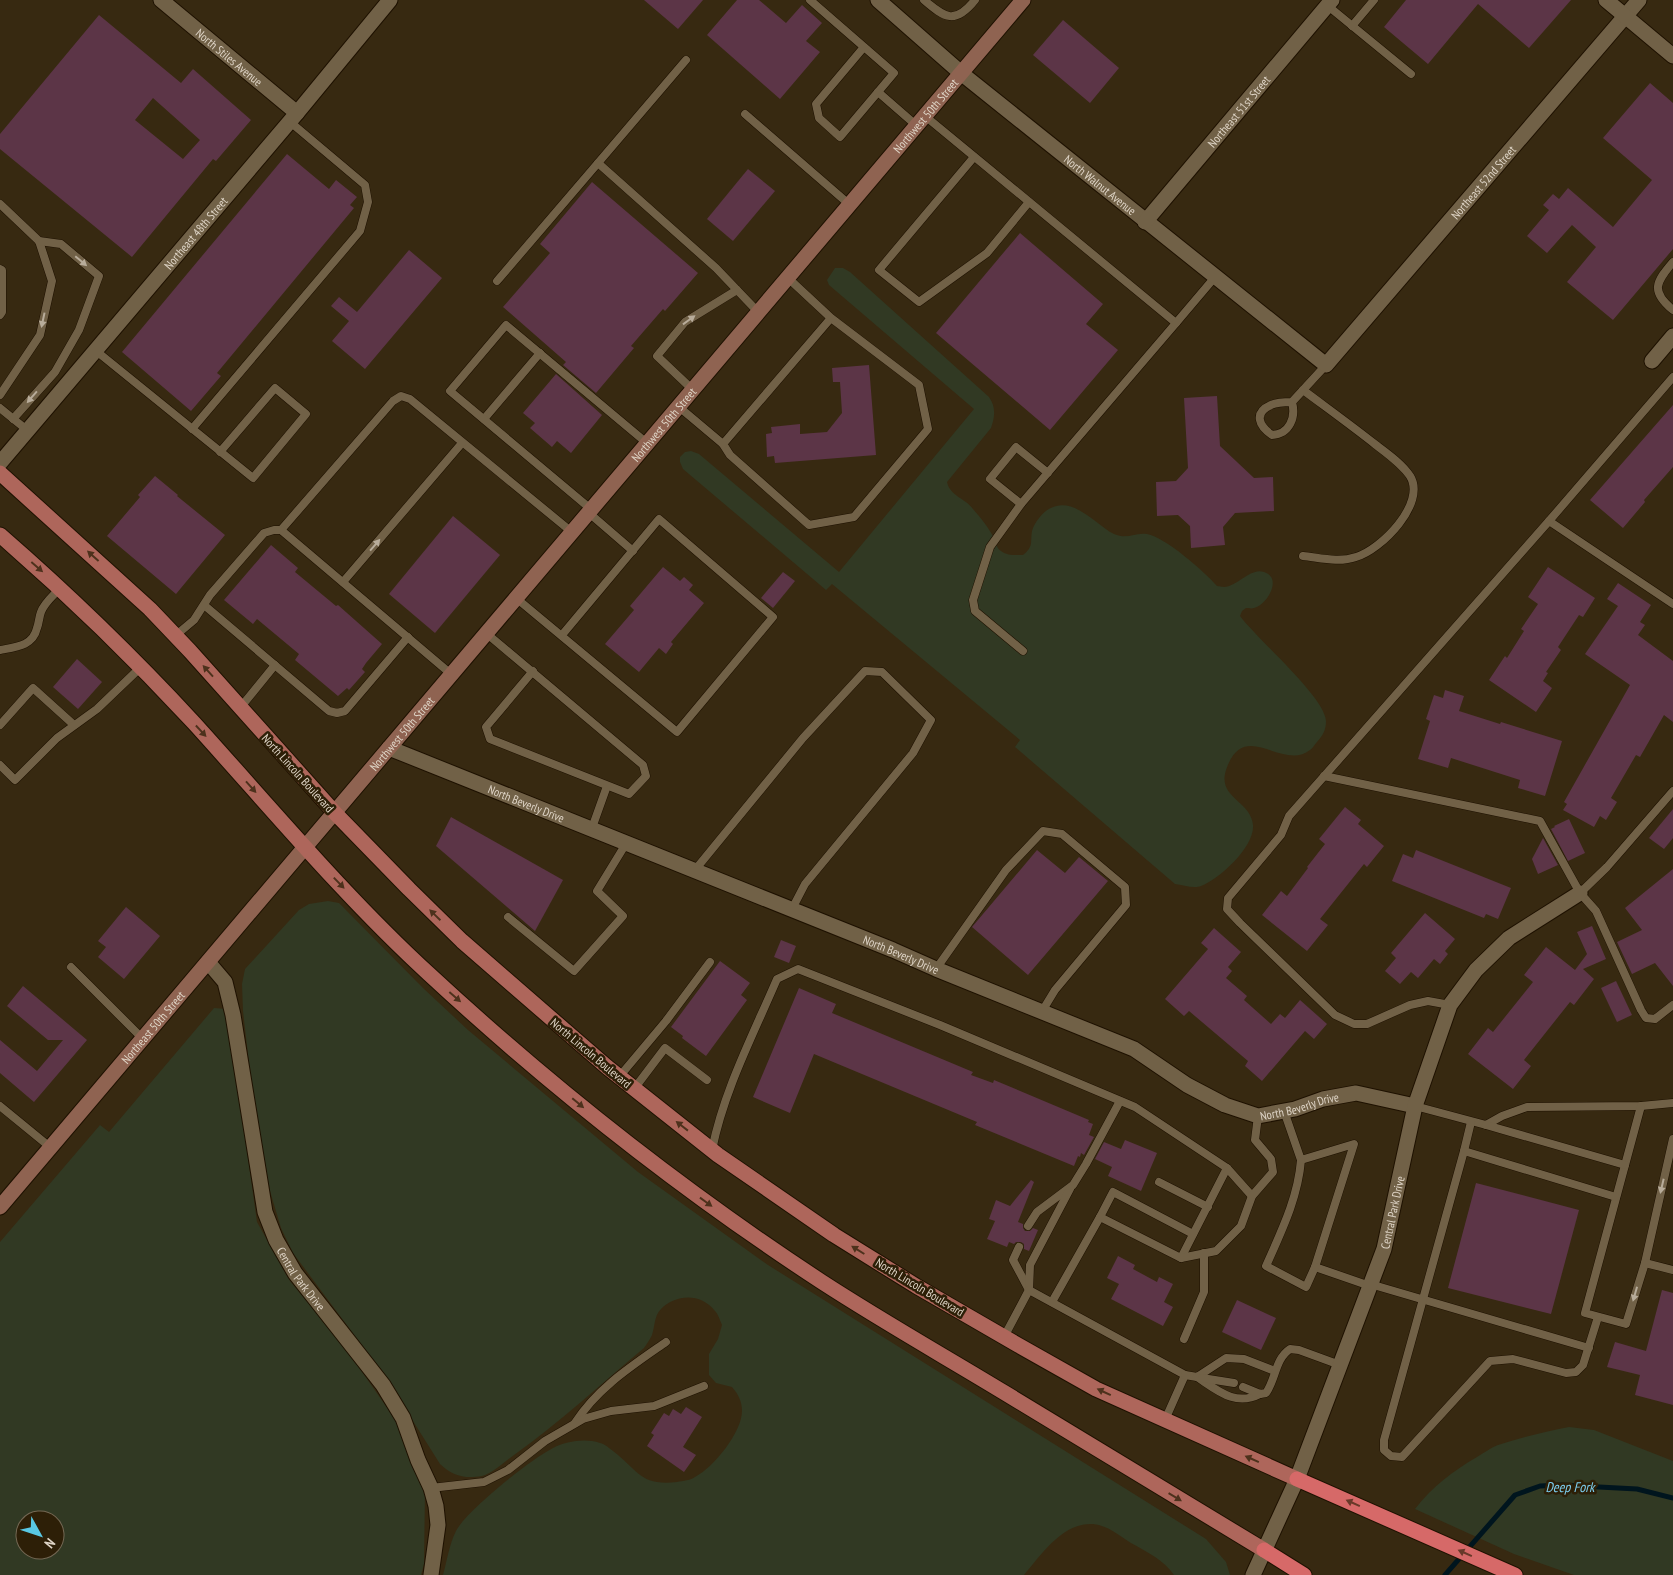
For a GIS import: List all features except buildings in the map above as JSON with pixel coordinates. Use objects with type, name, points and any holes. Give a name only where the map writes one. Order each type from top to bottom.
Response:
[{"type":"highway","points":[[1297,1478],[1513,1574]]},
{"type":"highway","points":[[1264,1550],[1304,1575]]},
{"type":"main road","name":"Northwest 50th Street","points":[[305,848],[1023,0]]},
{"type":"main road","name":"North Lincoln Boulevard","points":[[0,473],[103,565],[175,636],[335,813],[462,941],[619,1077],[712,1150],[834,1235],[916,1286],[1004,1337],[1096,1388],[1297,1478]]},
{"type":"main road","points":[[0,535],[110,635],[213,744],[305,848],[428,973],[587,1111],[713,1208],[824,1284],[1264,1550]]},
{"type":"main road","name":"Northeast 50th Street","points":[[0,1207],[305,848]]},
{"type":"street","name":"North Stiles Avenue","points":[[161,0],[293,117]]},
{"type":"street","name":"Northeast 48th Street","points":[[0,463],[390,0]]},
{"type":"street","name":"North Walnut Avenue","points":[[878,0],[961,73],[1326,365]]},
{"type":"street","points":[[1606,0],[1673,56]]},
{"type":"street","name":"Northeast 52nd Street","points":[[1326,365],[1640,0]]},
{"type":"street","name":"Northeast 51st Street","points":[[1145,222],[1330,3]]},
{"type":"street","points":[[1652,361],[1673,336]]},
{"type":"street","name":"North Beverly Drive","points":[[389,748],[627,842],[1134,1050],[1187,1085],[1225,1105],[1258,1116],[1295,1109],[1323,1099],[1356,1093],[1414,1106]]},
{"type":"street","name":"Central Park Drive","points":[[1252,1575],[1297,1478],[1384,1249],[1414,1106],[1450,1006],[1476,970],[1509,938],[1580,893]]},
{"type":"street","name":"Central Park Drive","points":[[208,962],[225,982],[265,1212],[276,1240],[295,1273],[383,1384],[403,1418],[418,1460],[431,1488],[436,1506],[438,1525],[432,1575]]},
{"type":"lane","points":[[810,0],[864,46],[894,73],[840,137],[819,118],[816,104],[864,46]]},
{"type":"lane","points":[[924,0],[942,15],[953,16],[966,11],[975,0]]},
{"type":"lane","points":[[1352,26],[1374,0]]},
{"type":"lane","points":[[1330,3],[1352,26],[1411,74]]},
{"type":"lane","points":[[497,281],[686,60]]},
{"type":"lane","points":[[878,92],[974,157],[1176,323]]},
{"type":"lane","points":[[746,114],[850,205]]},
{"type":"lane","points":[[192,429],[360,231],[368,202],[365,185],[293,117]]},
{"type":"lane","points":[[974,157],[879,270],[919,302],[987,253],[1029,202]]},
{"type":"lane","points":[[598,163],[716,268],[759,313]]},
{"type":"lane","points":[[0,204],[39,241],[52,281],[40,334],[0,395]]},
{"type":"lane","points":[[13,419],[54,372],[79,330],[99,276],[61,244],[39,241]]},
{"type":"lane","points":[[1673,262],[1660,278],[1657,287],[1658,293],[1664,302],[1673,310]]},
{"type":"lane","points":[[0,269],[2,270],[2,312],[0,315]]},
{"type":"lane","points":[[679,407],[723,444],[730,455],[809,525],[854,517],[928,429],[919,385],[831,318],[788,278]]},
{"type":"lane","points":[[1023,651],[975,611],[973,600],[990,547],[1021,504],[1215,278]]},
{"type":"lane","points":[[694,390],[657,356],[685,322],[737,290]]},
{"type":"lane","points":[[723,444],[831,318]]},
{"type":"lane","points":[[633,551],[591,512],[450,391],[506,324],[648,444]]},
{"type":"lane","points":[[95,350],[220,452],[253,478],[306,414],[274,388],[220,452]]},
{"type":"lane","points":[[484,419],[540,353]]},
{"type":"lane","points":[[1292,402],[1294,415],[1285,431],[1272,435],[1261,426],[1260,415],[1270,405],[1292,402],[1326,365]]},
{"type":"lane","points":[[1450,1006],[1428,1001],[1410,1005],[1367,1024],[1354,1024],[1335,1015],[1227,909],[1228,898],[1281,835],[1289,816],[1673,377]]},
{"type":"lane","points":[[1303,390],[1395,460],[1411,477],[1414,492],[1407,510],[1394,530],[1375,548],[1357,557],[1338,561],[1303,556]]},
{"type":"lane","points":[[281,530],[393,401],[401,396],[410,399],[572,532]]},
{"type":"lane","points":[[0,408],[27,430]]},
{"type":"lane","points":[[343,582],[462,443]]},
{"type":"lane","points":[[1021,504],[990,479],[1016,447],[1048,473]]},
{"type":"lane","points":[[516,598],[677,732],[773,617],[659,519],[562,636]]},
{"type":"lane","points":[[1549,521],[1673,604]]},
{"type":"lane","points":[[175,636],[194,620],[210,595],[264,533],[281,530],[451,674]]},
{"type":"lane","points":[[0,650],[30,642],[37,630],[43,608],[60,588]]},
{"type":"lane","points":[[204,604],[330,711],[337,713],[345,711],[408,637]]},
{"type":"lane","points":[[486,633],[533,671],[643,765],[646,776],[629,794],[490,739],[486,727],[533,671]]},
{"type":"lane","points":[[240,708],[275,665]]},
{"type":"lane","points":[[0,765],[15,780],[58,738],[74,724],[97,709],[141,667]]},
{"type":"lane","points":[[696,870],[803,738],[865,671],[882,672],[931,720],[913,753],[805,884],[792,909]]},
{"type":"lane","points":[[0,725],[33,688],[74,724]]},
{"type":"lane","points":[[1324,776],[1540,821],[1580,893],[1596,911],[1640,1010],[1646,1018],[1655,1019],[1673,1005]]},
{"type":"lane","points":[[592,828],[607,786]]},
{"type":"lane","points":[[1580,893],[1607,867],[1673,791]]},
{"type":"lane","points":[[936,969],[1006,870],[1043,831],[1062,834],[1125,887],[1126,905],[1055,990],[1041,1013]]},
{"type":"lane","points":[[508,918],[574,971],[623,916],[597,891],[627,842]]},
{"type":"lane","points":[[619,1077],[666,1021],[710,962]]},
{"type":"lane","points":[[71,967],[143,1039]]},
{"type":"lane","points":[[712,1150],[717,1124],[731,1085],[777,979],[798,969],[1135,1107],[1227,1168],[1252,1196]]},
{"type":"lane","points":[[634,1089],[665,1048],[708,1080]]},
{"type":"lane","points":[[1004,1337],[1029,1290],[1030,1265],[1120,1101]]},
{"type":"lane","points":[[1486,1126],[1502,1116],[1527,1107],[1641,1106],[1673,1103]]},
{"type":"lane","points":[[0,1106],[50,1147]]},
{"type":"lane","points":[[1414,1106],[1625,1165]]},
{"type":"lane","points":[[1641,1106],[1585,1314],[1626,1324],[1644,1263],[1673,1139]]},
{"type":"lane","points":[[1284,1111],[1302,1160],[1300,1179],[1291,1208],[1266,1266],[1306,1287],[1315,1267],[1354,1144],[1302,1160]]},
{"type":"lane","points":[[1100,1217],[1181,1258],[1216,1251],[1241,1226],[1252,1196],[1273,1172],[1271,1159],[1255,1140],[1258,1116]]},
{"type":"lane","points":[[1471,1122],[1424,1300],[1384,1440],[1384,1450],[1391,1456],[1402,1457],[1490,1361],[1513,1359],[1566,1373],[1576,1372],[1584,1365],[1598,1317]]},
{"type":"lane","points":[[1464,1151],[1616,1197]]},
{"type":"lane","points":[[1181,1258],[1227,1168]]},
{"type":"lane","points":[[1159,1182],[1208,1207]]},
{"type":"lane","points":[[1028,1226],[1037,1212],[1073,1185]]},
{"type":"lane","points":[[1052,1302],[1113,1192],[1193,1234]]},
{"type":"lane","points":[[1019,1247],[1013,1260],[1029,1290],[1185,1374],[1234,1383]]},
{"type":"lane","points":[[1184,1339],[1204,1292],[1204,1253]]},
{"type":"lane","points":[[1644,1263],[1673,1270]]},
{"type":"lane","points":[[1315,1267],[1370,1285],[1589,1348]]},
{"type":"lane","points":[[574,1424],[585,1407],[621,1374],[666,1342]]},
{"type":"lane","points":[[1197,1377],[1238,1400],[1250,1399],[1266,1393],[1283,1354],[1290,1349],[1299,1350],[1340,1365]]},
{"type":"lane","points":[[1197,1377],[1226,1358],[1244,1359],[1275,1371]]},
{"type":"lane","points":[[1165,1420],[1185,1374]]},
{"type":"lane","points":[[431,1488],[484,1482],[508,1470],[545,1441],[583,1419],[611,1411],[654,1406],[704,1386]]},
{"type":"lane","points":[[1243,1388],[1260,1394]]},
{"type":"green space","points":[[835,268],[843,268],[850,272],[989,397],[994,412],[991,428],[947,482],[951,491],[970,505],[981,519],[992,534],[999,550],[1004,553],[1023,555],[1030,547],[1033,528],[1042,514],[1060,505],[1077,509],[1119,536],[1147,534],[1164,541],[1204,572],[1217,586],[1229,586],[1254,572],[1259,571],[1270,575],[1273,585],[1268,597],[1259,606],[1246,608],[1240,616],[1315,698],[1323,711],[1326,721],[1325,727],[1322,735],[1312,748],[1299,755],[1288,755],[1253,746],[1243,748],[1234,755],[1226,770],[1224,779],[1230,793],[1247,810],[1251,817],[1252,833],[1235,861],[1209,882],[1195,887],[1175,884],[1015,747],[1020,740],[832,584],[826,590],[683,469],[680,457],[685,452],[691,451],[699,454],[839,572],[974,409],[829,285],[827,280]]},
{"type":"green space","points":[[328,901],[339,903],[423,988],[468,1030],[638,1172],[768,1265],[1206,1539],[1226,1562],[1230,1575],[1174,1575],[1165,1565],[1149,1553],[1118,1534],[1093,1524],[1072,1528],[1062,1534],[1045,1550],[1024,1575],[443,1575],[452,1542],[462,1522],[500,1486],[553,1448],[576,1441],[594,1441],[607,1446],[647,1479],[665,1483],[687,1480],[702,1472],[726,1448],[741,1419],[741,1404],[738,1395],[732,1387],[716,1383],[709,1375],[709,1354],[718,1339],[722,1325],[717,1314],[703,1301],[681,1298],[674,1300],[661,1309],[656,1318],[652,1335],[644,1348],[564,1416],[494,1470],[482,1476],[464,1477],[454,1474],[440,1464],[384,1375],[293,1253],[281,1228],[270,1191],[251,1081],[243,1011],[242,984],[245,969],[299,910],[309,904]]},
{"type":"green space","points":[[214,1008],[227,1009],[257,1222],[290,1281],[346,1349],[395,1419],[425,1492],[424,1564],[421,1575],[0,1575],[0,1242],[100,1125],[109,1132]]},
{"type":"green space","points":[[1569,1427],[1594,1430],[1673,1461],[1673,1575],[1574,1575],[1514,1554],[1415,1509],[1443,1480],[1492,1448],[1524,1437]]},
{"type":"waterway","name":"Deep Fork","points":[[1445,1575],[1515,1495],[1540,1486],[1561,1485],[1637,1489],[1673,1498]]}]
